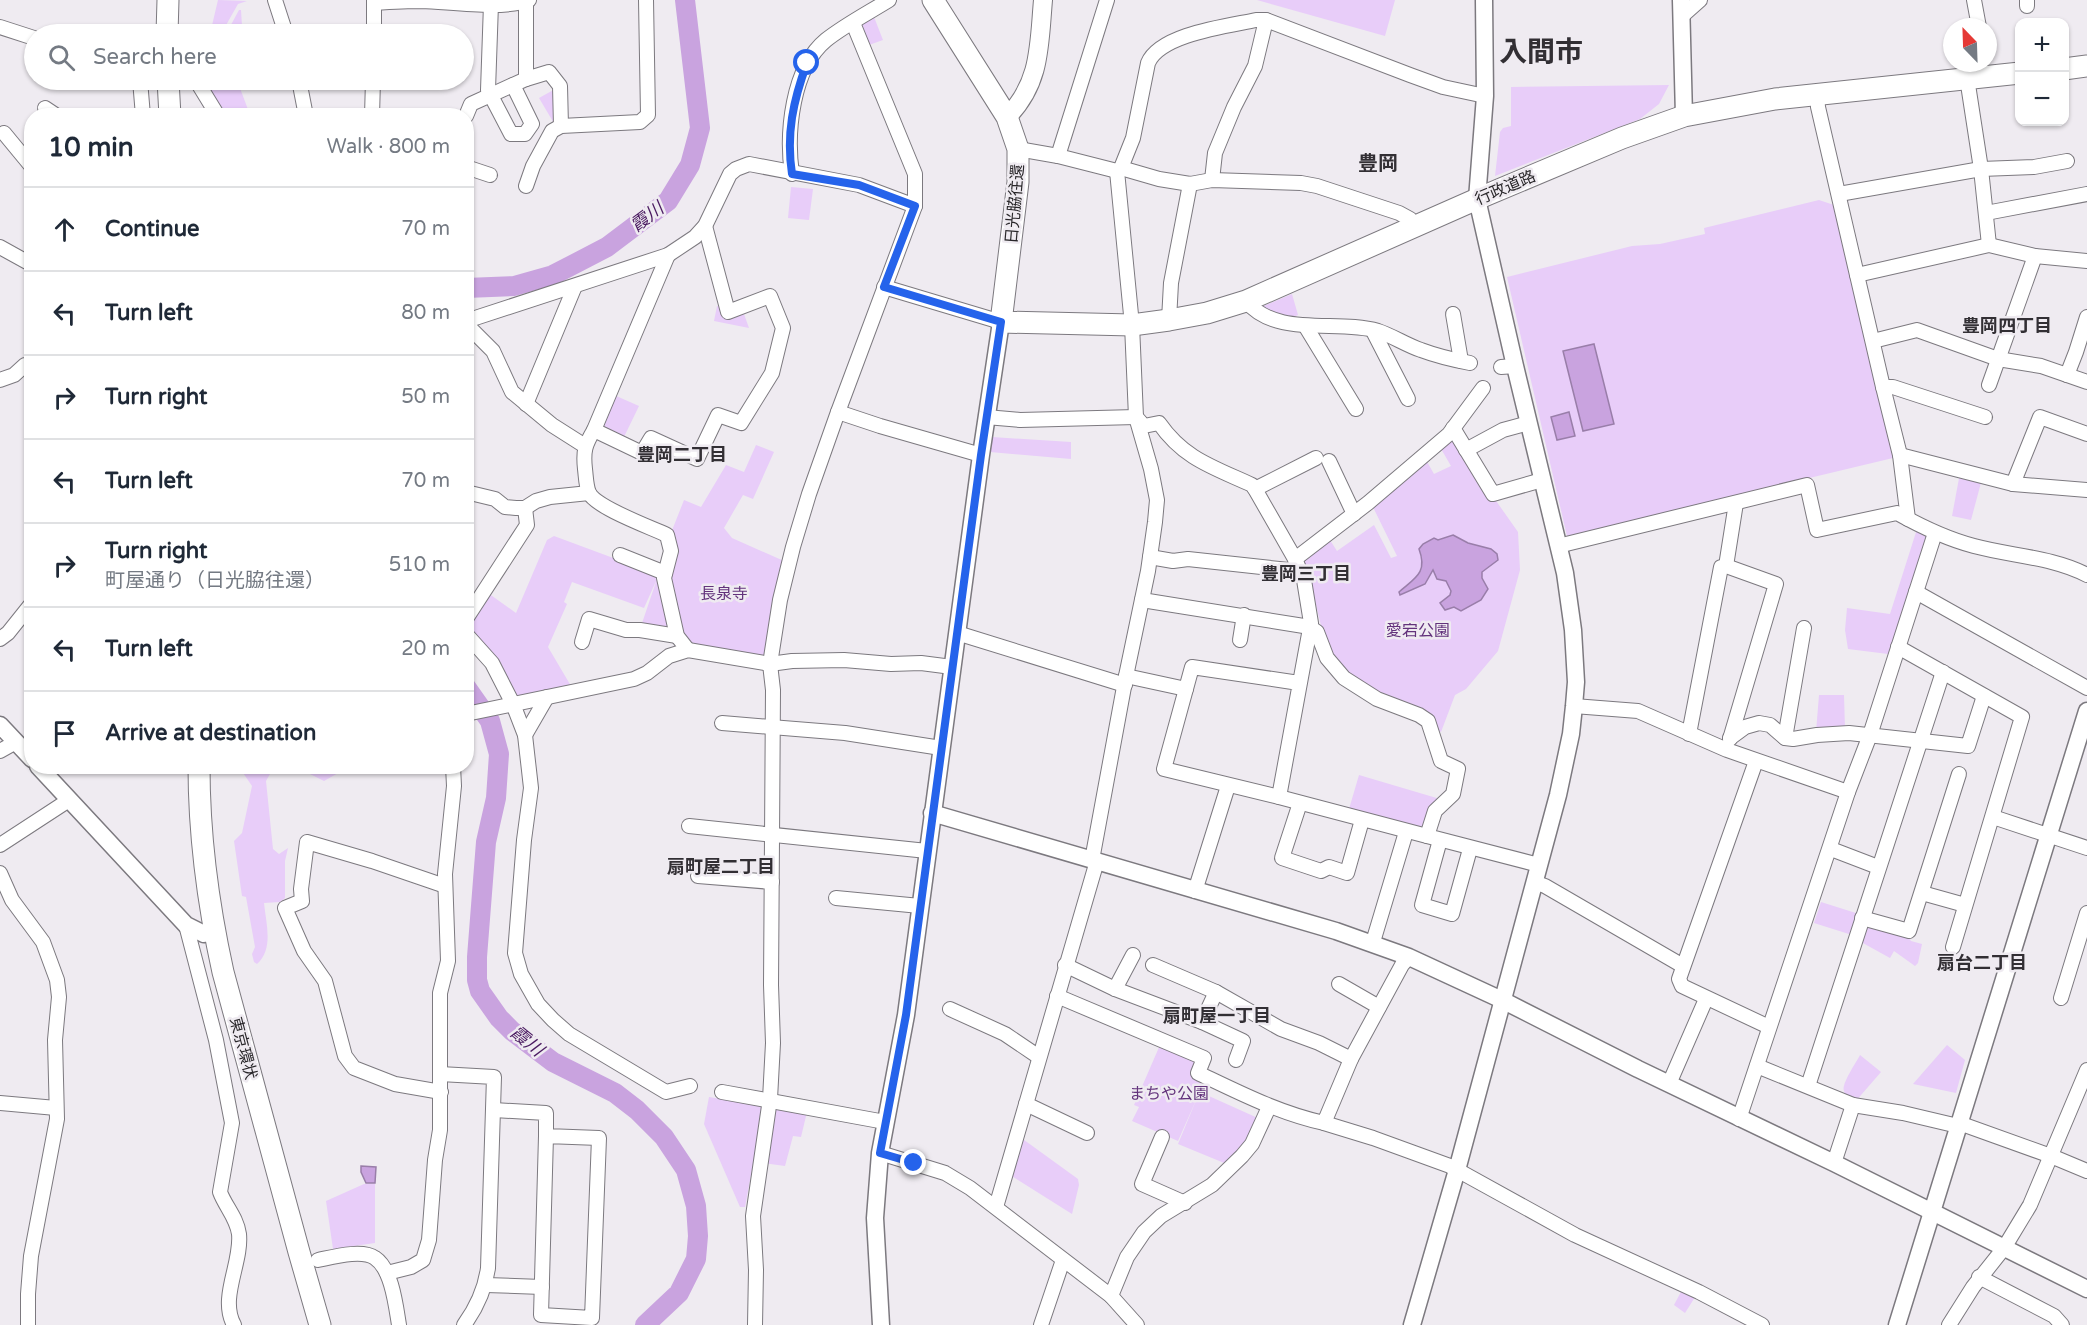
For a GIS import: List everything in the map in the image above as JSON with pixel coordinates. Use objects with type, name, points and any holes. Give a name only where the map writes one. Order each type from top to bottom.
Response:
[{"type":"highway","points":[[156,0],[156,24]]},
{"type":"highway","points":[[167,24],[168,0]]},
{"type":"highway","name":"日光脇往還","points":[[933,0],[1007,117],[1018,149],[1015,221],[1001,322]]},
{"type":"highway","points":[[2069,68],[2087,66]]},
{"type":"highway","name":"行政道路","points":[[1001,322],[1132,325],[1207,313],[1246,301],[1477,199],[1643,130],[1684,116],[1742,104],[1980,72],[2015,73]]},
{"type":"highway","points":[[158,90],[159,108]]},
{"type":"highway","points":[[169,90],[170,108]]},
{"type":"highway","name":"東京環状","points":[[188,774],[194,863],[202,930],[308,1325]]},
{"type":"highway","name":"東京環状","points":[[199,774],[204,862],[202,930],[223,972],[320,1325]]},
{"type":"main road","points":[[1007,117],[1018,106],[1031,83],[1036,64],[1043,0]]},
{"type":"street","points":[[275,0],[283,24]]},
{"type":"street","points":[[526,186],[533,166],[552,131],[561,126],[640,122],[648,115],[646,0]]},
{"type":"street","points":[[792,174],[789,149],[791,117],[807,63],[827,40],[889,0]]},
{"type":"street","points":[[1058,156],[1107,0]]},
{"type":"street","points":[[1412,1325],[1457,1170],[1539,865],[1568,750],[1576,682],[1568,589],[1528,423],[1508,366],[1477,199],[1485,96],[1484,0]]},
{"type":"street","points":[[1684,116],[1682,8],[1700,0]]},
{"type":"street","points":[[1974,0],[1977,18]]},
{"type":"street","points":[[374,24],[374,1],[491,4],[528,1],[519,82],[531,124],[525,134],[511,134],[488,90],[491,4]]},
{"type":"street","points":[[996,1207],[1095,860],[1155,522],[1157,500],[1136,417],[1132,325],[1119,169],[1133,138],[1151,55],[1165,45],[1184,38],[1234,25],[1266,20],[1443,87],[1485,96]]},
{"type":"street","points":[[1212,180],[1215,153],[1234,107],[1255,66],[1266,20]]},
{"type":"street","points":[[755,1325],[756,1270],[753,1216],[770,1100],[773,1043],[771,985],[773,690],[770,664],[780,600],[809,494],[915,206],[915,174],[853,23]]},
{"type":"street","points":[[0,27],[24,35]]},
{"type":"street","points":[[469,108],[471,104],[519,82],[549,72],[560,86],[561,126]]},
{"type":"street","points":[[1980,72],[1981,169],[1989,245]]},
{"type":"street","points":[[141,90],[142,108]]},
{"type":"street","points":[[202,90],[213,108]]},
{"type":"street","points":[[302,90],[305,108]]},
{"type":"street","points":[[372,108],[373,90]]},
{"type":"street","points":[[1817,94],[1818,107],[1900,455],[1908,519]]},
{"type":"street","points":[[4,133],[24,157]]},
{"type":"street","points":[[1018,149],[1190,184],[1212,180],[1292,182],[1317,186],[1399,213],[1410,219],[1415,227]]},
{"type":"street","points":[[1839,194],[1981,169],[2034,167],[2067,161]]},
{"type":"street","points":[[474,319],[668,255],[694,237],[705,226],[727,179],[736,169],[749,164],[859,185],[915,206]]},
{"type":"street","points":[[474,170],[490,175]]},
{"type":"street","points":[[1169,320],[1171,284],[1190,184]]},
{"type":"street","points":[[1986,213],[2087,194]]},
{"type":"street","points":[[594,430],[642,453],[651,438],[698,459],[718,415],[741,423],[772,373],[783,328],[770,296],[728,312],[705,226]]},
{"type":"street","points":[[1857,275],[1989,245],[2035,256],[2087,261]]},
{"type":"street","points":[[0,247],[24,260]]},
{"type":"street","points":[[668,255],[594,430],[585,446],[584,457],[589,493],[608,508],[667,535],[671,551],[664,578],[677,636],[688,650]]},
{"type":"street","points":[[1989,385],[2035,256]]},
{"type":"street","points":[[526,404],[575,286]]},
{"type":"street","points":[[882,1325],[875,1218],[880,1153],[906,1015],[986,417],[1001,322],[884,287]]},
{"type":"street","points":[[1246,301],[1252,309],[1260,313],[1306,327],[1334,326],[1373,331],[1420,350],[1466,362],[1453,314]]},
{"type":"street","points":[[2067,375],[2082,353],[2087,317]]},
{"type":"street","points":[[1306,327],[1356,410]]},
{"type":"street","points":[[1873,341],[1917,330],[1998,360],[2041,366],[2087,382]]},
{"type":"street","points":[[474,331],[493,351],[512,392],[552,425],[585,446]]},
{"type":"street","points":[[1373,331],[1408,399]]},
{"type":"street","points":[[0,380],[14,375],[24,366]]},
{"type":"street","points":[[1883,387],[1893,387],[1985,417]]},
{"type":"street","points":[[1150,557],[1173,561],[1188,559],[1289,570],[1449,434],[1483,388]]},
{"type":"street","points":[[838,412],[981,455]]},
{"type":"street","points":[[986,417],[1020,420],[1136,417],[1144,426],[1159,423],[1178,447],[1199,461],[1252,485],[1256,489],[1304,580],[1310,627],[1279,797]]},
{"type":"street","points":[[2013,484],[2040,417],[2087,434]]},
{"type":"street","points":[[1466,450],[1503,430],[1528,423]]},
{"type":"street","points":[[1453,428],[1493,494],[1542,480]]},
{"type":"street","points":[[1900,455],[2013,484],[2087,490]]},
{"type":"street","points":[[1256,489],[1323,460],[1354,514]]},
{"type":"street","points":[[1558,546],[1807,485],[1817,530],[1897,513],[1935,533],[1974,546],[2064,566],[2087,575]]},
{"type":"street","points":[[474,494],[495,499],[505,507],[525,508],[536,501],[550,497],[589,493]]},
{"type":"street","points":[[1726,566],[1736,503]]},
{"type":"street","points":[[474,607],[527,525],[525,508]]},
{"type":"street","points":[[1739,1119],[1848,792],[1870,735],[1935,533]]},
{"type":"street","points":[[620,555],[665,573]]},
{"type":"street","points":[[1689,734],[1721,567],[1726,566],[1776,584],[1728,744]]},
{"type":"street","points":[[1916,592],[2087,688]]},
{"type":"street","points":[[1142,600],[1310,627],[1317,632],[1327,658],[1344,678],[1377,699],[1419,715],[1428,721],[1441,761],[1458,769],[1453,794],[1435,811],[1422,905],[1452,914],[1470,849]]},
{"type":"street","points":[[0,639],[8,633],[24,613]]},
{"type":"street","points":[[1240,640],[1244,615]]},
{"type":"street","points":[[582,642],[590,619],[626,630],[677,636]]},
{"type":"street","points":[[1785,738],[1804,628]]},
{"type":"street","points":[[957,633],[1125,681],[1186,689]]},
{"type":"street","points":[[474,643],[492,663],[525,735],[531,788],[524,840],[515,953],[524,981],[538,1004],[569,1034],[666,1092],[690,1086]]},
{"type":"street","points":[[1898,646],[2022,717],[1953,947]]},
{"type":"street","points":[[474,712],[634,680],[669,656],[688,650],[770,664],[792,661],[844,660],[891,664],[921,663],[952,667]]},
{"type":"street","points":[[1299,683],[1192,667],[1164,769],[1539,865]]},
{"type":"street","points":[[1808,1086],[1943,672]]},
{"type":"street","points":[[1728,744],[1746,727],[1759,723],[1770,725],[1785,738],[1848,733],[1968,746],[1984,696]]},
{"type":"street","points":[[525,735],[547,697]]},
{"type":"street","points":[[1574,706],[1638,711],[1689,734],[1728,744],[1756,761],[1848,792]]},
{"type":"street","points":[[1897,1325],[2087,711]]},
{"type":"street","points":[[722,723],[855,734],[941,748]]},
{"type":"street","points":[[0,725],[24,750]]},
{"type":"street","points":[[0,751],[16,742]]},
{"type":"street","points":[[1756,761],[1679,979],[1682,986],[1706,999],[1770,1027]]},
{"type":"street","points":[[45,774],[202,930],[216,1040],[232,1123],[220,1192],[239,1233],[239,1247],[228,1311],[234,1325]]},
{"type":"street","points":[[387,1273],[411,1267],[423,1260],[428,1250],[435,1160],[440,1130],[440,993],[448,961],[445,873],[453,774]]},
{"type":"street","points":[[1862,918],[1909,931],[1959,774]]},
{"type":"street","points":[[1195,891],[1228,786]]},
{"type":"street","points":[[0,845],[69,800]]},
{"type":"street","points":[[1300,803],[1282,858],[1321,872],[1329,867],[1347,873],[1362,820]]},
{"type":"street","points":[[932,813],[1373,942],[1502,1000],[1739,1119],[2086,1286]]},
{"type":"street","points":[[1993,817],[2087,848]]},
{"type":"street","points":[[690,826],[927,851]]},
{"type":"street","points":[[1373,942],[1406,832]]},
{"type":"street","points":[[441,1092],[395,1084],[354,1068],[345,1056],[325,981],[303,951],[285,908],[302,901],[301,889],[307,842],[445,886]]},
{"type":"street","points":[[1830,849],[1878,867]]},
{"type":"street","points":[[0,873],[12,900],[43,942],[57,980],[59,998],[55,1040],[57,1119],[31,1257],[28,1325]]},
{"type":"street","points":[[698,876],[772,882]]},
{"type":"street","points":[[1534,882],[1545,886],[1683,966]]},
{"type":"street","points":[[1922,892],[1965,905]]},
{"type":"street","points":[[836,898],[920,906]]},
{"type":"street","points":[[2061,998],[2087,913]]},
{"type":"street","points":[[1115,989],[1133,955]]},
{"type":"street","points":[[1324,1123],[1351,1059],[1402,965],[1409,957]]},
{"type":"street","points":[[1153,964],[1216,993],[1281,1029],[1319,1043],[1351,1059]]},
{"type":"street","points":[[1065,965],[1115,989],[1202,1022],[1243,1041],[1236,1060]]},
{"type":"street","points":[[1339,984],[1379,1007]]},
{"type":"street","points":[[1202,1022],[1216,993]]},
{"type":"street","points":[[1057,996],[1204,1058],[1198,1073],[1269,1107],[1410,1150],[1457,1170],[1575,1235],[1699,1292],[1762,1325]]},
{"type":"street","points":[[1669,1084],[1706,999]]},
{"type":"street","points":[[950,1009],[1005,1034],[1039,1057]]},
{"type":"street","points":[[1757,1066],[1853,1105],[1959,1125],[2051,1156],[2087,1171]]},
{"type":"street","points":[[1950,1325],[1979,1277],[2004,1248],[2030,1204],[2087,1070]]},
{"type":"street","points":[[440,1074],[494,1077],[486,1285],[475,1310],[464,1325]]},
{"type":"street","points":[[722,1092],[885,1122]]},
{"type":"street","points":[[0,1103],[56,1108]]},
{"type":"street","points":[[1026,1104],[1087,1133]]},
{"type":"street","points":[[1834,1163],[1853,1105]]},
{"type":"street","points":[[1111,1296],[1127,1257],[1144,1232],[1161,1216],[1212,1185],[1247,1150],[1269,1107]]},
{"type":"street","points":[[494,1110],[546,1113],[542,1287],[537,1320],[592,1318],[599,1138],[546,1136]]},
{"type":"street","points":[[1162,1137],[1142,1184],[1185,1203]]},
{"type":"street","points":[[880,1153],[945,1173],[970,1188],[1111,1296],[1137,1325]]},
{"type":"street","points":[[318,1260],[357,1254],[375,1258],[387,1273],[399,1325]]},
{"type":"street","points":[[1041,1325],[1063,1260]]},
{"type":"street","points":[[1979,1277],[2054,1316],[2062,1325]]},
{"type":"street","points":[[486,1285],[542,1287]]},
{"type":"green space","points":[[218,0],[247,1],[238,4],[227,24],[212,24]]},
{"type":"green space","points":[[1257,0],[1395,0],[1385,36]]},
{"type":"green space","points":[[239,10],[241,10],[242,24],[231,24]]},
{"type":"green space","points":[[874,17],[883,40],[869,45],[862,25]]},
{"type":"green space","points":[[1669,85],[1659,104],[1640,119],[1495,176],[1500,132],[1503,128],[1511,126],[1511,87]]},
{"type":"green space","points":[[557,88],[555,125],[539,98]]},
{"type":"green space","points":[[208,90],[241,90],[247,108],[219,108]]},
{"type":"green space","points":[[791,187],[813,189],[809,220],[788,218]]},
{"type":"green space","points":[[1819,200],[1834,205],[1893,458],[1567,536],[1507,277],[1632,246],[1660,244],[1705,234],[1704,228]]},
{"type":"green space","points":[[1292,294],[1298,315],[1283,318],[1261,307]]},
{"type":"green space","points":[[717,306],[737,311],[739,316],[744,314],[749,328],[714,321]]},
{"type":"green space","points":[[614,395],[639,406],[623,439],[604,428],[602,424]]},
{"type":"green space","points":[[992,437],[1071,442],[1071,459],[990,452]]},
{"type":"green space","name":"愛宕公園","points":[[1451,437],[1518,532],[1520,570],[1498,651],[1466,689],[1455,695],[1441,732],[1379,696],[1335,665],[1327,650],[1302,558],[1328,537],[1337,551],[1374,525],[1391,558],[1397,556],[1372,505],[1426,460],[1434,474],[1451,466],[1440,447]]},
{"type":"green space","name":"長泉寺","points":[[756,445],[774,452],[753,499],[743,495],[724,528],[732,538],[784,561],[764,656],[692,645],[682,634],[669,575],[671,533],[684,500],[701,507],[726,465],[744,472]]},
{"type":"green space","points":[[1960,473],[1982,479],[1971,520],[1952,516]]},
{"type":"green space","points":[[1917,529],[1931,535],[1888,654],[1848,649],[1845,630],[1847,608],[1890,614]]},
{"type":"green space","points":[[554,536],[651,572],[650,575],[661,574],[673,629],[641,626],[657,579],[644,608],[572,582],[564,602],[567,604],[548,647],[571,686],[518,697],[474,637],[474,615],[488,593],[516,613],[547,540]]},
{"type":"green space","points":[[1819,695],[1844,695],[1845,729],[1816,732]]},
{"type":"green space","points":[[244,774],[270,774],[266,781],[273,849],[279,854],[288,848],[285,861],[285,898],[280,902],[264,903],[267,943],[266,951],[257,964],[252,954],[255,947],[246,897],[242,896],[234,841],[242,833],[252,786]]},
{"type":"green space","points":[[310,774],[336,774],[324,781]]},
{"type":"green space","points":[[1359,775],[1440,799],[1420,830],[1349,809]]},
{"type":"green space","points":[[1821,902],[1859,914],[1852,935],[1814,923]]},
{"type":"green space","points":[[1866,923],[1906,934],[1911,941],[1922,944],[1918,963],[1915,966],[1894,951],[1890,958],[1861,942]]},
{"type":"green space","name":"まちや公園","points":[[1160,1045],[1195,1059],[1204,1081],[1200,1092],[1260,1119],[1251,1141],[1229,1165],[1178,1144],[1197,1098],[1178,1141],[1132,1121],[1139,1107],[1134,1105]]},
{"type":"green space","points":[[1947,1045],[1965,1060],[1956,1093],[1913,1084]]},
{"type":"green space","points":[[1860,1055],[1881,1072],[1855,1102],[1848,1097],[1844,1088]]},
{"type":"green space","points":[[709,1097],[764,1106],[745,1207],[740,1207],[704,1124]]},
{"type":"green space","points":[[775,1107],[807,1112],[801,1137],[793,1136],[785,1166],[763,1163]]},
{"type":"green space","points":[[1020,1137],[1078,1179],[1079,1185],[1072,1214],[1010,1175]]},
{"type":"green space","points":[[364,1184],[375,1184],[375,1243],[333,1249],[326,1201]]},
{"type":"green space","points":[[1683,1288],[1697,1294],[1685,1313],[1674,1305]]},
{"type":"shaded area","points":[[1594,344],[1614,424],[1583,431],[1563,351]]},
{"type":"shaded area","points":[[1569,412],[1575,436],[1557,440],[1551,417]]},
{"type":"shaded area","points":[[1453,535],[1468,543],[1491,549],[1497,554],[1498,560],[1482,572],[1482,578],[1488,589],[1481,600],[1461,611],[1454,607],[1445,610],[1440,603],[1450,595],[1451,591],[1446,581],[1437,579],[1433,570],[1425,584],[1400,595],[1399,592],[1415,579],[1421,569],[1419,549],[1423,544],[1434,538],[1438,540]]},
{"type":"shaded area","points":[[361,1166],[376,1167],[375,1183],[366,1183]]},
{"type":"waterway","name":"霞川","points":[[474,288],[514,286],[553,275],[607,247],[668,201],[690,165],[700,128],[685,0]]},
{"type":"waterway","name":"霞川","points":[[474,698],[490,721],[499,754],[496,798],[486,842],[477,957],[477,980],[480,991],[499,1018],[512,1031],[553,1062],[615,1093],[637,1110],[664,1137],[686,1170],[696,1206],[698,1236],[696,1259],[679,1293],[645,1325]]},
{"type":"district","name":"入間市","points":[[1541,51]]},
{"type":"district","name":"豊岡","points":[[1378,163]]},
{"type":"district","name":"豊岡四丁目","points":[[2007,326]]},
{"type":"district","name":"豊岡二丁目","points":[[682,455]]},
{"type":"district","name":"豊岡三丁目","points":[[1306,574]]},
{"type":"district","name":"扇町屋二丁目","points":[[721,867]]},
{"type":"district","name":"扇台二丁目","points":[[1982,963]]},
{"type":"district","name":"扇町屋一丁目","points":[[1217,1016]]},
{"type":"route","points":[[807,63],[791,117],[789,149],[792,174],[859,185],[915,206],[884,287],[1001,322],[993,366],[906,1015],[880,1153],[914,1163]]}]
